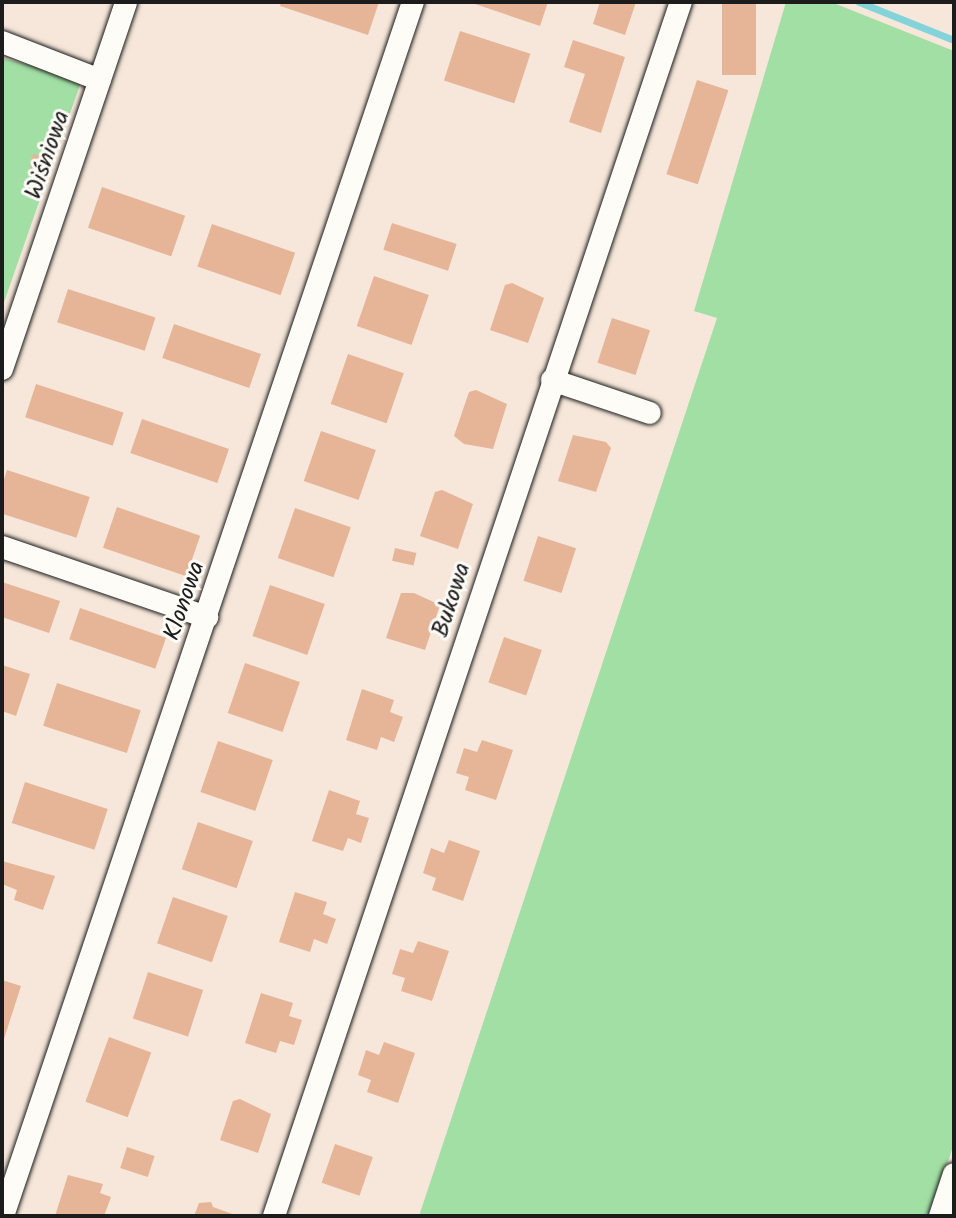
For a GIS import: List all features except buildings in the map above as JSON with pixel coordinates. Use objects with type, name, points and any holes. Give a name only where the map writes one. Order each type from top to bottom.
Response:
[{"type":"street","name":"Wiśniowa","points":[[2,369],[126,2]]},
{"type":"street","name":"Klonowa","points":[[3,1216],[413,2]]},
{"type":"street","name":"Bukowa","points":[[274,1216],[681,2]]},
{"type":"street","points":[[2,42],[100,80]]},
{"type":"street","points":[[552,380],[650,413]]},
{"type":"street","points":[[2,547],[207,617]]},
{"type":"street","points":[[940,1216],[954,1174]]},
{"type":"green space","points":[[786,2],[831,2],[954,51],[954,1143],[931,1216],[419,1216],[717,318],[694,311]]},
{"type":"green space","points":[[2,58],[82,79],[2,308]]},
{"type":"waterway","points":[[859,2],[954,40]]}]
